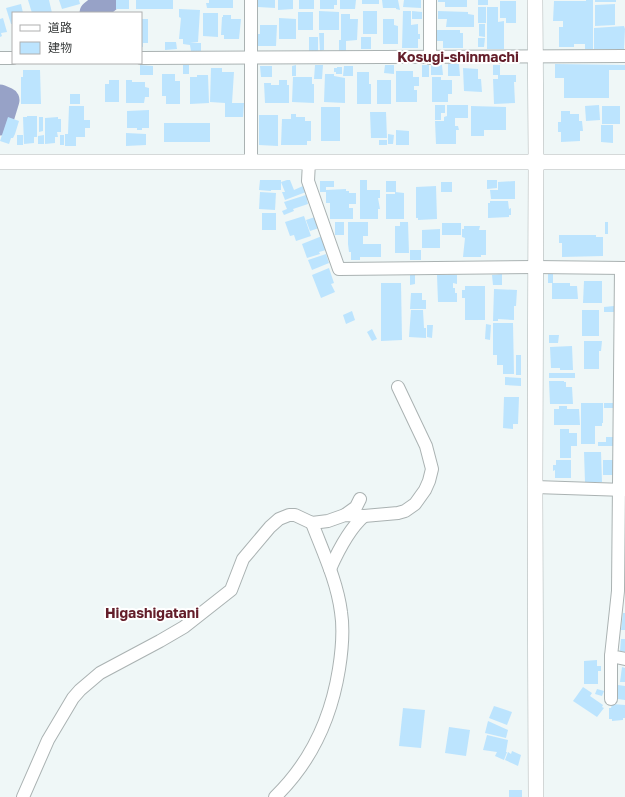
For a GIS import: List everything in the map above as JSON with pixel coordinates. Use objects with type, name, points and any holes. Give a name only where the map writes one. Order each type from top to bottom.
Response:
[{"type":"street","points":[[250,0],[251,163]]},
{"type":"street","points":[[430,0],[430,58]]},
{"type":"street","points":[[535,0],[536,797]]},
{"type":"street","points":[[142,58],[251,59],[625,56]]},
{"type":"street","points":[[0,58],[12,58]]},
{"type":"street","points":[[0,162],[625,162]]},
{"type":"street","points":[[309,162],[308,181],[339,269],[535,267],[623,268],[622,489],[618,591],[611,656],[611,699]]},
{"type":"street","points":[[345,515],[364,516],[404,511],[415,504],[425,490],[429,481],[432,469],[428,455],[418,428],[398,387]]},
{"type":"street","points":[[535,486],[622,489]]},
{"type":"street","points":[[25,796],[34,769],[52,734],[73,698],[84,686],[100,674],[184,627],[231,590],[243,559],[270,527],[279,519],[289,515],[295,515],[312,523],[328,521],[345,515],[356,507],[360,499]]},
{"type":"street","points":[[330,569],[354,527],[364,516]]},
{"type":"street","points":[[275,797],[292,779],[311,753],[325,724],[336,686],[342,649],[343,624],[338,594],[312,523]]},
{"type":"street","points":[[611,656],[625,659]]},
{"type":"building","points":[[28,0],[49,0],[52,12],[32,12]]},
{"type":"building","points":[[59,0],[79,0],[80,4],[62,9]]},
{"type":"building","points":[[116,0],[129,0],[129,9],[116,9]]},
{"type":"building","points":[[136,0],[173,0],[173,9],[136,9]]},
{"type":"building","points":[[209,0],[233,0],[233,8],[207,8],[206,3],[209,3]]},
{"type":"building","points":[[258,0],[275,0],[275,8],[258,7]]},
{"type":"building","points":[[278,0],[293,0],[293,9],[278,10]]},
{"type":"building","points":[[299,0],[314,0],[314,9],[299,9]]},
{"type":"building","points":[[320,0],[337,0],[337,5],[334,5],[334,9],[320,9]]},
{"type":"building","points":[[340,0],[356,0],[355,9],[340,9]]},
{"type":"building","points":[[362,0],[379,0],[379,4],[362,4]]},
{"type":"building","points":[[382,0],[398,0],[400,10],[396,8],[383,8]]},
{"type":"building","points":[[404,0],[421,0],[421,8],[403,7]]},
{"type":"building","points":[[438,0],[467,0],[467,7],[445,7],[445,2],[438,2]]},
{"type":"building","points":[[478,0],[488,0],[488,5],[478,5]]},
{"type":"building","points":[[593,0],[593,49],[585,49],[585,44],[574,44],[574,47],[559,47],[559,27],[563,27],[563,21],[553,21],[554,1]]},
{"type":"building","points":[[595,0],[616,0],[616,2],[595,2]]},
{"type":"building","points":[[500,1],[516,1],[516,23],[506,23],[506,18],[500,18]]},
{"type":"building","points":[[21,4],[23,12],[12,12],[11,24],[6,8]]},
{"type":"building","points":[[615,4],[615,25],[595,26],[595,5]]},
{"type":"building","points":[[478,7],[486,7],[486,23],[478,23]]},
{"type":"building","points":[[487,7],[498,7],[498,22],[504,21],[504,49],[487,49]]},
{"type":"building","points":[[179,9],[200,10],[198,42],[190,43],[201,43],[201,51],[191,51],[190,45],[183,44],[183,39],[179,39],[181,18],[179,17]]},
{"type":"building","points":[[319,11],[339,12],[339,30],[319,30]]},
{"type":"building","points":[[363,11],[377,11],[377,34],[363,34]]},
{"type":"building","points":[[403,11],[411,11],[411,25],[418,24],[418,34],[420,34],[420,39],[418,39],[418,48],[402,48]]},
{"type":"building","points":[[412,11],[422,12],[422,19],[412,19]]},
{"type":"building","points":[[438,11],[468,12],[468,14],[474,15],[474,27],[446,27],[447,19],[438,19]]},
{"type":"building","points":[[298,12],[313,12],[313,30],[298,30]]},
{"type":"building","points":[[203,13],[218,13],[218,37],[203,36]]},
{"type":"building","points":[[341,14],[350,14],[350,19],[358,19],[357,40],[346,41],[346,51],[339,51],[339,40],[341,40]]},
{"type":"building","points":[[223,15],[231,15],[231,19],[241,19],[239,39],[224,39],[224,35],[221,35]]},
{"type":"building","points":[[3,18],[7,32],[1,33],[2,36],[0,37],[0,19]]},
{"type":"building","points":[[279,18],[296,19],[296,39],[279,39]]},
{"type":"building","points":[[142,19],[148,19],[148,43],[143,43],[143,47]]},
{"type":"building","points":[[383,19],[394,19],[394,25],[398,26],[398,44],[383,44]]},
{"type":"building","points":[[479,24],[485,24],[485,37],[479,36]]},
{"type":"building","points":[[260,25],[277,25],[276,46],[258,46]]},
{"type":"building","points":[[624,26],[624,49],[594,49],[594,28]]},
{"type":"building","points":[[437,30],[460,30],[460,33],[463,33],[463,48],[443,48],[443,41],[437,41]]},
{"type":"building","points":[[319,33],[324,33],[324,50],[320,51]]},
{"type":"building","points":[[309,37],[318,37],[318,51],[309,51]]},
{"type":"building","points":[[361,37],[371,37],[371,49],[361,49]]},
{"type":"building","points":[[478,38],[485,38],[484,47],[478,47]]},
{"type":"building","points":[[165,42],[176,42],[177,49],[165,50]]},
{"type":"building","points":[[448,64],[459,64],[460,76],[448,76]]},
{"type":"building","points":[[555,64],[625,65],[625,70],[609,70],[609,98],[564,98],[564,78],[555,78]]},
{"type":"building","points":[[140,65],[153,66],[153,75],[140,75]]},
{"type":"building","points":[[183,65],[189,65],[189,74],[183,74]]},
{"type":"building","points":[[296,65],[296,76],[292,76],[292,66]]},
{"type":"building","points":[[315,65],[323,65],[322,79],[314,79]]},
{"type":"building","points":[[385,65],[394,65],[394,74],[384,73]]},
{"type":"building","points":[[422,65],[429,65],[429,77],[422,77]]},
{"type":"building","points":[[431,65],[442,65],[443,75],[431,75]]},
{"type":"building","points":[[493,65],[500,65],[500,75],[493,75]]},
{"type":"building","points":[[260,66],[272,66],[272,77],[261,77]]},
{"type":"building","points":[[344,66],[353,66],[353,76],[343,76]]},
{"type":"building","points":[[342,67],[342,74],[336,74],[336,72],[334,72],[334,68]]},
{"type":"building","points":[[211,68],[222,68],[222,72],[234,72],[232,103],[244,103],[243,117],[225,117],[225,103],[210,102]]},
{"type":"building","points":[[463,68],[478,69],[478,79],[481,79],[482,92],[464,91]]},
{"type":"building","points":[[23,70],[40,70],[41,104],[21,104],[21,77],[23,77]]},
{"type":"building","points":[[396,71],[413,71],[413,77],[419,77],[419,86],[414,86],[414,90],[417,90],[417,102],[396,102]]},
{"type":"building","points":[[357,72],[369,72],[369,84],[371,84],[371,104],[357,104]]},
{"type":"building","points":[[162,74],[175,74],[175,81],[180,81],[180,104],[166,104],[166,96],[162,96]]},
{"type":"building","points":[[325,74],[334,74],[334,76],[345,78],[345,103],[324,102]]},
{"type":"building","points":[[197,75],[208,75],[209,103],[190,104],[190,77],[197,77]]},
{"type":"building","points":[[498,75],[516,75],[516,82],[514,82],[515,103],[494,104],[493,79],[498,79]]},
{"type":"building","points":[[293,77],[312,77],[312,84],[314,84],[314,103],[292,102]]},
{"type":"building","points":[[432,77],[441,77],[441,80],[452,80],[452,94],[448,94],[448,102],[432,102]]},
{"type":"building","points":[[109,80],[119,80],[119,102],[105,102],[105,84],[109,84]]},
{"type":"building","points":[[126,80],[132,80],[132,82],[145,82],[145,87],[149,88],[149,97],[145,97],[144,103],[126,103]]},
{"type":"building","points":[[279,80],[287,80],[287,85],[289,85],[289,103],[265,103],[264,83],[279,85]]},
{"type":"building","points":[[377,80],[391,80],[391,104],[377,104]]},
{"type":"building","points":[[70,94],[80,94],[80,104],[70,104]]},
{"type":"building","points":[[435,105],[445,105],[445,113],[441,113],[441,120],[435,120]]},
{"type":"building","points":[[447,105],[468,105],[468,118],[455,118],[455,126],[458,126],[459,130],[456,130],[456,144],[436,144],[435,121],[444,121],[444,117],[447,116]]},
{"type":"building","points":[[599,105],[600,120],[586,121],[585,106]]},
{"type":"building","points":[[69,106],[84,106],[84,120],[90,120],[90,128],[85,128],[85,137],[76,137],[76,146],[65,146],[65,134],[68,134]]},
{"type":"building","points":[[471,106],[506,107],[506,130],[484,130],[484,136],[471,136]]},
{"type":"building","points":[[602,106],[620,106],[620,124],[602,124]]},
{"type":"building","points":[[321,107],[340,107],[340,141],[321,141]]},
{"type":"building","points":[[149,110],[149,128],[137,130],[137,128],[127,128],[127,111]]},
{"type":"building","points":[[561,111],[570,111],[570,114],[579,114],[579,121],[582,121],[583,131],[580,131],[580,141],[561,142],[561,132],[558,132],[558,122],[561,122]]},
{"type":"building","points":[[370,112],[386,112],[387,138],[371,138]]},
{"type":"building","points":[[291,114],[296,114],[296,117],[305,117],[305,121],[311,121],[311,141],[307,141],[307,145],[281,145],[282,119],[291,119]]},
{"type":"building","points":[[259,115],[278,115],[278,146],[259,145]]},
{"type":"building","points":[[37,116],[37,137],[34,137],[34,143],[24,144],[23,117]]},
{"type":"building","points":[[8,117],[19,121],[15,134],[13,138],[11,138],[9,144],[0,141]]},
{"type":"building","points":[[39,117],[43,117],[43,131],[39,132]]},
{"type":"building","points":[[58,117],[58,119],[61,119],[61,132],[57,132],[58,137],[55,137],[55,143],[45,144],[45,118]]},
{"type":"building","points":[[164,123],[210,123],[210,142],[164,142]]},
{"type":"building","points":[[601,125],[613,125],[613,143],[601,142]]},
{"type":"building","points":[[396,130],[409,131],[409,145],[396,145]]},
{"type":"building","points":[[126,133],[146,134],[146,145],[126,146]]},
{"type":"building","points":[[388,134],[394,135],[393,144],[388,144]]},
{"type":"building","points":[[17,135],[23,135],[23,145],[17,145]]},
{"type":"building","points":[[44,135],[44,144],[38,144],[38,136]]},
{"type":"building","points":[[60,135],[64,135],[64,145],[60,145]]},
{"type":"building","points":[[379,140],[387,140],[387,145],[379,145]]},
{"type":"building","points":[[260,180],[271,180],[271,191],[259,190]]},
{"type":"building","points":[[271,180],[281,180],[281,190],[271,190]]},
{"type":"building","points":[[290,180],[294,190],[303,186],[306,192],[285,200],[282,192],[285,192],[281,182]]},
{"type":"building","points":[[360,180],[367,180],[367,190],[380,190],[380,198],[378,198],[380,209],[378,209],[378,219],[360,219]]},
{"type":"building","points":[[487,180],[497,180],[497,188],[487,189]]},
{"type":"building","points":[[320,181],[334,181],[334,187],[326,187],[326,190],[346,189],[349,193],[356,193],[356,204],[349,204],[349,208],[353,208],[353,219],[330,219],[330,203],[326,203],[326,192],[320,192]]},
{"type":"building","points":[[386,181],[396,181],[396,192],[386,192]]},
{"type":"building","points":[[515,181],[515,199],[491,199],[490,190],[498,190],[498,182]]},
{"type":"building","points":[[441,182],[452,182],[452,192],[441,192]]},
{"type":"building","points":[[436,186],[437,219],[418,220],[418,218],[416,218],[416,187]]},
{"type":"building","points":[[260,192],[276,193],[275,210],[259,209]]},
{"type":"building","points":[[395,192],[404,193],[404,219],[386,219],[386,194],[395,194]]},
{"type":"building","points":[[306,195],[308,204],[293,209],[294,211],[284,215],[282,211],[287,209],[284,202]]},
{"type":"building","points":[[490,201],[508,201],[509,209],[511,208],[511,215],[509,215],[509,217],[488,218],[488,203],[490,203]]},
{"type":"building","points":[[262,213],[276,213],[276,230],[262,230]]},
{"type":"building","points":[[304,216],[311,236],[296,241],[294,235],[290,236],[285,222]]},
{"type":"building","points":[[315,217],[319,228],[310,231],[306,220]]},
{"type":"building","points":[[335,222],[344,222],[344,235],[335,235]]},
{"type":"building","points":[[348,222],[368,222],[368,236],[363,236],[363,244],[381,244],[381,257],[360,257],[360,260],[351,260],[351,252],[349,252],[348,244]]},
{"type":"building","points":[[400,222],[408,222],[409,253],[395,253],[395,226],[400,226]]},
{"type":"building","points":[[605,222],[608,222],[608,234],[605,234]]},
{"type":"building","points":[[442,223],[461,223],[461,235],[442,235]]},
{"type":"building","points":[[464,226],[480,226],[479,230],[486,230],[486,255],[481,255],[481,257],[463,257],[465,238],[462,237],[462,229],[464,229]]},
{"type":"building","points":[[440,229],[440,248],[422,248],[422,230]]},
{"type":"building","points":[[559,235],[596,235],[596,237],[603,237],[603,256],[562,257],[562,243],[559,243]]},
{"type":"building","points":[[322,236],[326,250],[319,252],[320,254],[307,258],[302,244]]},
{"type":"building","points":[[410,250],[421,250],[421,260],[410,260]]},
{"type":"building","points":[[326,254],[329,263],[312,270],[308,260]]},
{"type":"building","points":[[329,268],[334,283],[331,284],[335,292],[321,298],[312,275]]},
{"type":"building","points":[[502,274],[502,285],[493,285],[492,275]]},
{"type":"building","points":[[548,274],[553,274],[553,283],[548,283]]},
{"type":"building","points":[[410,275],[415,275],[415,284],[410,285]]},
{"type":"building","points":[[437,275],[457,275],[457,284],[453,283],[453,288],[455,288],[455,293],[457,293],[457,302],[438,302]]},
{"type":"building","points":[[584,281],[602,281],[602,303],[583,303]]},
{"type":"building","points":[[381,283],[401,283],[402,340],[381,341]]},
{"type":"building","points":[[552,283],[570,283],[570,286],[577,286],[578,299],[552,299]]},
{"type":"building","points":[[465,286],[485,286],[485,320],[465,320],[465,298],[462,298],[462,290],[465,290]]},
{"type":"building","points":[[494,289],[517,290],[516,306],[514,306],[514,320],[498,319],[498,321],[493,321]]},
{"type":"building","points":[[411,293],[422,293],[422,300],[426,300],[426,309],[410,309]]},
{"type":"building","points":[[614,306],[614,312],[604,312],[604,307]]},
{"type":"building","points":[[411,310],[423,310],[426,338],[409,337]]},
{"type":"building","points":[[582,310],[599,310],[599,336],[582,336]]},
{"type":"building","points":[[352,311],[355,320],[346,324],[343,315]]},
{"type":"building","points":[[493,323],[513,323],[514,374],[503,374],[503,365],[497,365],[497,355],[493,355]]},
{"type":"building","points":[[486,324],[491,325],[490,340],[485,339]]},
{"type":"building","points":[[427,325],[433,325],[432,338],[427,337]]},
{"type":"building","points":[[372,329],[377,339],[372,341],[367,332]]},
{"type":"building","points":[[549,335],[559,335],[558,343],[549,343]]},
{"type":"building","points":[[584,341],[602,341],[601,351],[599,351],[599,369],[584,369]]},
{"type":"building","points":[[572,346],[573,370],[551,368],[550,347]]},
{"type":"building","points":[[516,355],[521,355],[521,375],[516,375]]},
{"type":"building","points":[[549,373],[575,373],[575,378],[549,378]]},
{"type":"building","points":[[505,377],[521,378],[521,386],[505,385]]},
{"type":"building","points":[[549,381],[564,381],[566,382],[566,387],[572,387],[573,404],[550,404]]},
{"type":"building","points":[[504,397],[519,397],[518,424],[513,424],[513,429],[503,428]]},
{"type":"building","points":[[581,403],[603,403],[603,423],[602,426],[595,426],[595,444],[581,444]]},
{"type":"building","points":[[604,403],[614,403],[614,408],[604,408]]},
{"type":"building","points":[[559,406],[567,406],[567,409],[579,409],[580,425],[554,425],[554,409],[559,409]]},
{"type":"building","points":[[560,429],[569,429],[569,433],[577,433],[577,446],[571,446],[571,458],[560,458]]},
{"type":"building","points":[[606,437],[614,437],[614,446],[598,446],[598,442],[606,442]]},
{"type":"building","points":[[584,452],[601,452],[602,482],[585,482]]},
{"type":"building","points":[[556,460],[571,460],[571,478],[555,478],[555,470],[553,471],[553,465],[556,465]]},
{"type":"building","points":[[603,460],[613,460],[613,475],[603,475]]},
{"type":"building","points":[[623,613],[625,613],[625,630],[621,630]]},
{"type":"building","points":[[621,639],[625,639],[625,652],[620,651]]},
{"type":"building","points":[[597,660],[597,666],[601,666],[601,671],[598,671],[598,684],[584,684],[584,661]]},
{"type":"building","points":[[622,667],[625,668],[625,682],[620,682]]},
{"type":"building","points":[[618,685],[625,686],[625,700],[618,699]]},
{"type":"building","points":[[583,687],[592,693],[590,696],[603,705],[602,707],[604,708],[597,717],[573,701]]},
{"type":"building","points":[[597,689],[604,691],[602,696],[595,694]]},
{"type":"building","points":[[612,704],[625,705],[625,718],[623,718],[623,720],[612,721],[612,719],[609,719],[609,708],[611,708]]},
{"type":"building","points":[[494,706],[512,712],[507,725],[489,718]]},
{"type":"building","points":[[403,708],[425,710],[421,748],[399,746]]},
{"type":"building","points":[[488,721],[508,730],[506,738],[485,733]]},
{"type":"building","points":[[449,727],[470,730],[466,756],[445,753]]},
{"type":"building","points":[[487,735],[508,740],[507,752],[504,760],[495,756],[497,752],[483,750]]},
{"type":"building","points":[[512,751],[521,755],[518,766],[505,760],[508,752],[511,754]]},
{"type":"building","points":[[509,790],[522,790],[522,797],[509,797]]},
{"type":"waterway","points":[[93,12],[108,0]]},
{"type":"waterway","points":[[0,97],[7,100],[0,123]]},
{"type":"district","name":"Kosugi-shinmachi","points":[[458,56]]},
{"type":"district","name":"Higashigatani","points":[[152,612]]}]
